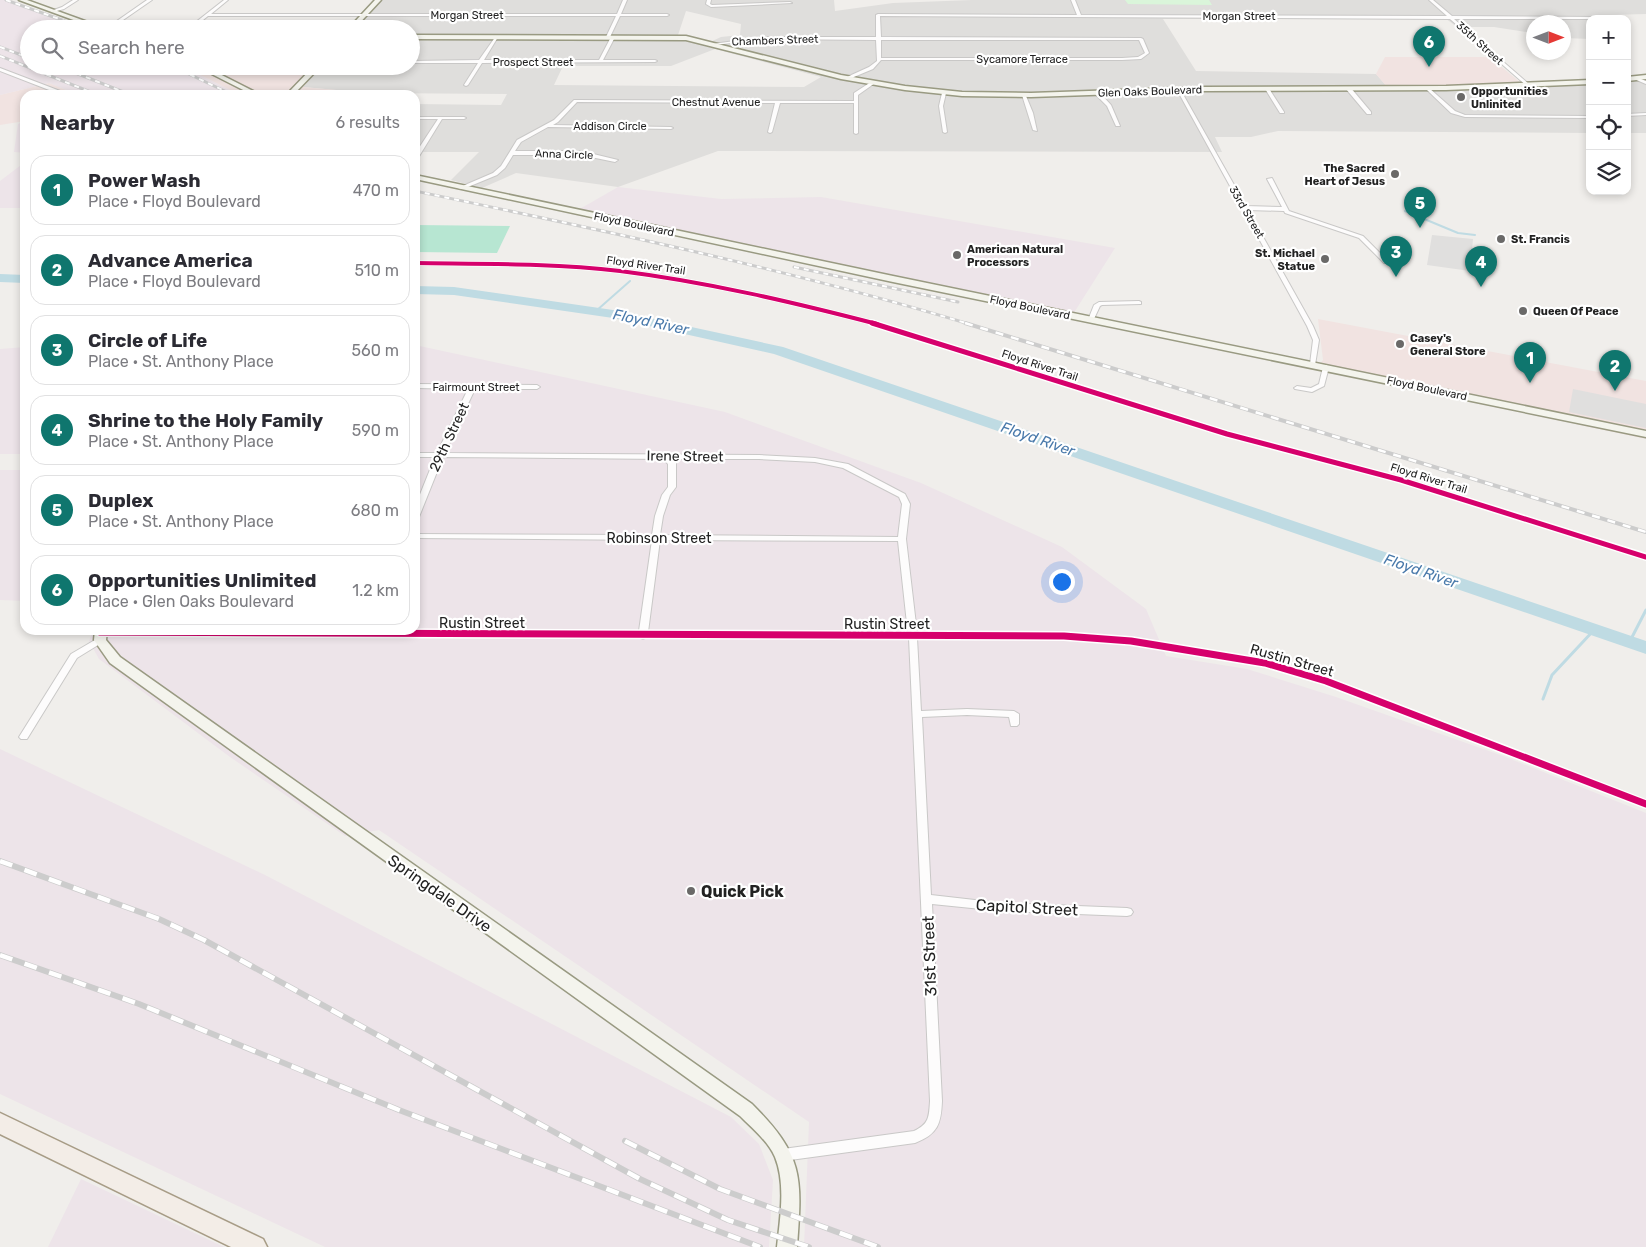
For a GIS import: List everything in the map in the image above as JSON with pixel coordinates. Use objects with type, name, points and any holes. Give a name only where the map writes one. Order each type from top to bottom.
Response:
[{"type":"main road","points":[[22,0],[78,20]]},
{"type":"main road","points":[[359,20],[378,0]]},
{"type":"main road","name":"Chambers Street","points":[[420,37],[686,38],[715,44]]},
{"type":"main road","name":"Glen Oaks Boulevard","points":[[715,44],[758,57],[873,83],[944,92],[1024,96],[1266,88],[1429,89],[1586,82]]},
{"type":"main road","points":[[217,75],[248,90]]},
{"type":"main road","points":[[294,90],[309,75]]},
{"type":"main road","points":[[1631,79],[1646,77]]},
{"type":"main road","name":"Floyd Boulevard","points":[[420,179],[1090,320],[1313,364],[1646,434]]},
{"type":"main road","name":"Springdale Drive","points":[[101,635],[114,660],[713,1085],[764,1127],[783,1155]]},
{"type":"main road","points":[[0,1123],[255,1247]]},
{"type":"main road","points":[[783,1155],[788,1175],[787,1247]]},
{"type":"street","points":[[53,11],[63,8],[76,0]]},
{"type":"street","points":[[121,20],[150,0]]},
{"type":"street","points":[[201,20],[226,0]]},
{"type":"street","points":[[600,62],[625,0]]},
{"type":"street","points":[[709,0],[708,4],[711,6],[790,3]]},
{"type":"street","points":[[1073,0],[1080,16]]},
{"type":"street","name":"35th Street","points":[[1431,0],[1528,86]]},
{"type":"street","name":"Morgan Street","points":[[207,15],[668,15]]},
{"type":"street","name":"Morgan Street","points":[[879,38],[878,15],[1586,18]]},
{"type":"street","points":[[466,85],[496,37]]},
{"type":"street","name":"Chambers Street","points":[[715,44],[764,38],[1141,39]]},
{"type":"street","points":[[850,78],[876,65],[880,59],[879,38]]},
{"type":"street","name":"Sycamore Terrace","points":[[880,59],[1133,59],[1147,53],[1141,39]]},
{"type":"street","name":"Prospect Street","points":[[420,62],[655,61]]},
{"type":"street","points":[[0,68],[54,90]]},
{"type":"street","points":[[1636,78],[1646,83]]},
{"type":"street","points":[[856,133],[856,94],[873,83]]},
{"type":"street","points":[[1266,88],[1282,112]]},
{"type":"street","points":[[1348,88],[1369,113]]},
{"type":"street","points":[[1429,89],[1453,112],[1465,116],[1586,116]]},
{"type":"street","name":"33rd Street","points":[[1178,90],[1313,333],[1316,340],[1313,364]]},
{"type":"street","points":[[944,92],[941,106],[945,132]]},
{"type":"street","points":[[1097,93],[1109,105],[1118,125]]},
{"type":"street","points":[[1024,96],[1035,130]]},
{"type":"street","name":"Chestnut Avenue","points":[[548,126],[576,101],[856,102]]},
{"type":"street","points":[[770,132],[778,102]]},
{"type":"street","points":[[1631,115],[1646,114]]},
{"type":"street","points":[[420,118],[464,118]]},
{"type":"street","points":[[420,146],[442,118]]},
{"type":"street","points":[[461,188],[495,174],[503,167],[511,153],[524,138],[548,126]]},
{"type":"street","name":"Addison Circle","points":[[548,126],[671,128]]},
{"type":"street","name":"Anna Circle","points":[[511,153],[581,153],[615,160]]},
{"type":"street","points":[[1270,179],[1288,212],[1362,237],[1386,262]]},
{"type":"street","points":[[1245,208],[1286,209]]},
{"type":"street","points":[[1090,320],[1097,305],[1101,303],[1139,303]]},
{"type":"street","points":[[1297,388],[1312,390],[1322,385],[1326,367]]},
{"type":"street","name":"Fairmount Street","points":[[420,386],[538,387]]},
{"type":"street","name":"29th Street","points":[[420,505],[440,455],[473,386]]},
{"type":"street","name":"Irene Street","points":[[420,455],[637,456],[666,458],[768,457],[815,460],[845,466],[902,496],[906,504],[902,539]]},
{"type":"street","points":[[643,636],[658,539],[659,516],[666,495],[672,487],[672,463],[666,458]]},
{"type":"street","name":"Robinson Street","points":[[420,536],[902,539]]},
{"type":"street","name":"31st Street","points":[[783,1155],[915,1137],[926,1133],[935,1122],[936,1100],[927,900],[913,637],[902,539]]},
{"type":"street","name":"Rustin Street","points":[[420,633],[643,636],[1064,636],[1130,641],[1265,663],[1326,681],[1646,804]]},
{"type":"street","points":[[24,737],[74,656],[99,635]]},
{"type":"street","points":[[916,714],[967,712],[1014,714],[1014,724]]},
{"type":"street","name":"Capitol Street","points":[[927,900],[1001,907],[1127,912]]},
{"type":"shaded area","points":[[0,0],[9,0],[63,20],[20,20],[20,75],[200,75],[230,90],[66,90],[49,83],[0,95]]},
{"type":"shaded area","points":[[381,0],[834,0],[835,11],[893,3],[972,0],[1646,0],[1646,14],[1586,15],[1586,39],[1571,38],[1571,15],[1526,15],[1526,32],[1494,27],[1457,27],[1445,18],[1163,19],[1196,71],[1376,74],[1391,91],[1476,90],[1586,83],[1586,133],[1278,131],[1251,137],[1215,137],[1222,152],[718,151],[618,187],[516,173],[482,188],[451,180],[479,152],[420,152],[420,104],[501,105],[507,94],[420,93],[420,90],[336,90],[303,87],[313,75],[420,75],[420,20],[363,20]],"holes":[[[686,11],[741,24],[740,35],[721,37],[708,43],[677,38]],[[715,49],[821,77],[804,87],[554,85],[563,66],[671,66]]]},
{"type":"shaded area","points":[[1385,57],[1490,57],[1522,84],[1387,87],[1376,74]]},
{"type":"shaded area","points":[[200,75],[313,75],[303,87],[336,90],[230,90]]},
{"type":"shaded area","points":[[1646,78],[1646,133],[1631,133],[1631,80]]},
{"type":"shaded area","points":[[49,83],[66,90],[20,90]]},
{"type":"shaded area","points":[[20,90],[20,122],[0,125],[0,95]]},
{"type":"shaded area","points":[[20,123],[20,153],[14,152],[18,124]]},
{"type":"shaded area","points":[[20,166],[20,208],[0,208],[0,181]]},
{"type":"shaded area","points":[[618,187],[721,199],[821,197],[1115,248],[1070,319],[571,214]]},
{"type":"shaded area","points":[[1432,235],[1473,239],[1470,271],[1427,265]]},
{"type":"shaded area","points":[[1318,319],[1646,381],[1646,439],[1316,369],[1323,360]]},
{"type":"shaded area","points":[[420,346],[725,412],[921,483],[1062,547],[1146,609],[1166,656],[1247,669],[1336,697],[1503,756],[1646,813],[1646,1247],[804,1247],[809,1122],[379,830],[345,836],[230,757],[99,659],[89,641],[91,635],[420,635]]},
{"type":"shaded area","points":[[20,347],[20,454],[0,454],[0,349]]},
{"type":"shaded area","points":[[1573,389],[1646,404],[1646,428],[1569,412]]},
{"type":"shaded area","points":[[0,470],[20,470],[20,601],[0,600]]},
{"type":"shaded area","points":[[0,749],[265,875],[731,1117],[759,1144],[773,1180],[769,1247],[325,1247],[0,1094]]},
{"type":"shaded area","points":[[81,1179],[224,1247],[48,1247]]},
{"type":"green space","points":[[1125,0],[1209,0],[1212,5],[1128,4]]},
{"type":"green space","points":[[420,225],[510,226],[497,253],[420,252]]},
{"type":"waterway","points":[[1405,211],[1458,233],[1475,235]]},
{"type":"waterway","name":"Floyd River","points":[[0,278],[20,279]]},
{"type":"waterway","points":[[596,311],[630,281]]},
{"type":"waterway","name":"Floyd River","points":[[420,290],[454,291],[613,314],[778,350],[1646,648]]},
{"type":"waterway","points":[[1629,643],[1646,610]]},
{"type":"waterway","points":[[1543,699],[1552,675],[1594,630]]},
{"type":"railway","points":[[6,0],[62,20]]},
{"type":"railway","points":[[0,47],[20,55]]},
{"type":"railway","points":[[0,56],[20,64]]},
{"type":"railway","points":[[48,75],[85,90]]},
{"type":"railway","points":[[81,75],[118,90]]},
{"type":"railway","points":[[191,75],[222,90]]},
{"type":"railway","points":[[420,192],[763,268],[969,324]]},
{"type":"railway","points":[[794,267],[958,302]]},
{"type":"railway","points":[[965,323],[1646,532]]},
{"type":"railway","points":[[0,861],[159,919],[204,940],[640,1179],[728,1220],[809,1247]]},
{"type":"railway","points":[[0,955],[139,1004],[399,1110],[760,1247]]},
{"type":"railway","points":[[625,1141],[720,1189],[878,1247]]},
{"type":"cycle path","name":"Floyd River Trail","points":[[420,263],[519,265],[619,271],[723,287],[804,305],[901,331],[1227,434],[1401,480],[1646,557]]},
{"type":"cycle path","points":[[420,633],[1064,636],[1131,641],[1265,663],[1326,681],[1646,804]]},
{"type":"place","name":"Opportunities Unlimited","points":[[1429,67]]},
{"type":"place","name":"Opportunities Unlinited","points":[[1461,97]]},
{"type":"place","name":"The Sacred Heart of Jesus","points":[[1395,174]]},
{"type":"place","name":"Duplex","points":[[1420,228]]},
{"type":"place","name":"St. Francis","points":[[1501,239]]},
{"type":"place","name":"American Natural Processors","points":[[957,255]]},
{"type":"place","name":"St. Michael Statue","points":[[1325,259]]},
{"type":"place","name":"Circle of Life","points":[[1396,277]]},
{"type":"place","name":"Shrine to the Holy Family","points":[[1481,287]]},
{"type":"place","name":"Queen Of Peace","points":[[1523,311]]},
{"type":"place","name":"Casey's General Store","points":[[1400,344]]},
{"type":"place","name":"Power Wash","points":[[1530,383]]},
{"type":"place","name":"Advance America","points":[[1615,391]]},
{"type":"place","name":"Quick Pick","points":[[691,891]]}]
